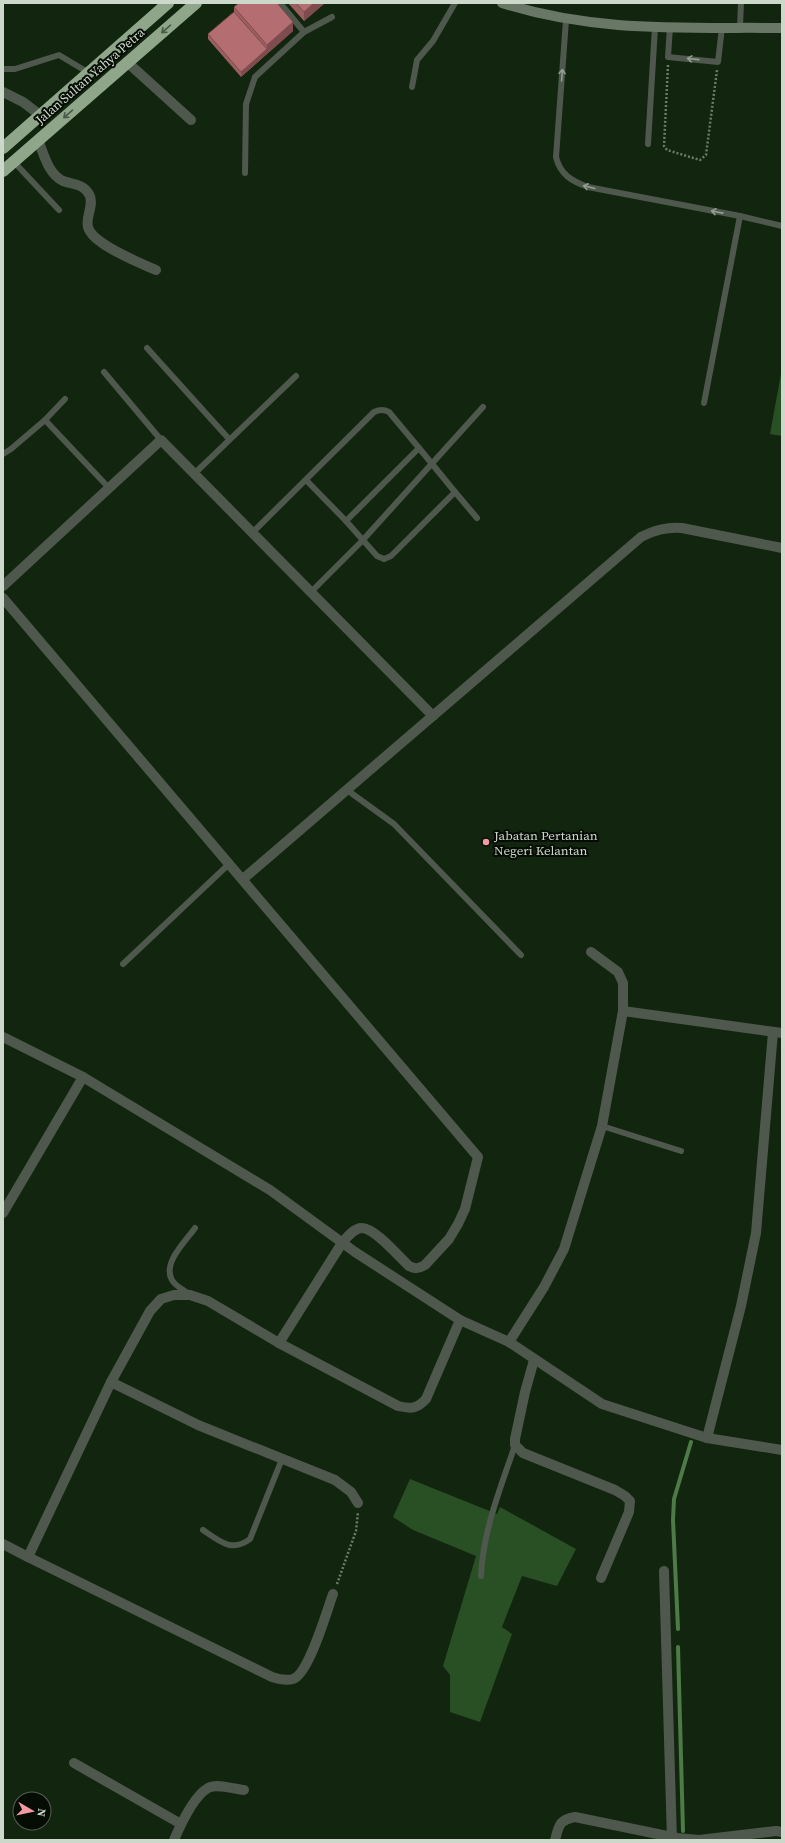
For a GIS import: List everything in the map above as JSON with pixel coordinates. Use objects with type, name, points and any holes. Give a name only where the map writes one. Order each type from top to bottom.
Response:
[{"type":"highway","name":"Jalan Sultan Yahya Petra","points":[[3,148],[168,3]]},
{"type":"highway","name":"Jalan Sultan Yahya Petra","points":[[3,171],[196,3]]},
{"type":"main road","points":[[502,3],[566,20],[600,24],[655,27],[782,28]]},
{"type":"street","points":[[128,62],[191,120]]},
{"type":"street","points":[[3,92],[23,102],[40,115]]},
{"type":"street","points":[[38,140],[52,171],[63,181],[78,184],[89,195],[91,206],[88,228],[93,237],[113,249],[156,270]]},
{"type":"street","points":[[3,586],[160,440],[433,716]]},
{"type":"street","points":[[243,879],[640,537],[655,530],[669,527],[682,528],[782,548]]},
{"type":"street","points":[[3,598],[478,1157],[465,1209],[458,1224],[449,1239],[420,1268],[415,1269],[409,1266],[374,1233],[362,1228],[356,1230],[342,1243],[278,1343]]},
{"type":"street","points":[[509,1342],[544,1287],[564,1249],[602,1126],[623,1012],[621,977],[618,972],[591,952]]},
{"type":"street","points":[[623,1012],[778,1032],[756,1233],[708,1438]]},
{"type":"street","points":[[3,1037],[83,1077],[270,1190],[342,1243],[460,1320],[509,1342],[602,1404],[708,1438],[782,1450]]},
{"type":"street","points":[[3,1213],[83,1077]]},
{"type":"street","points":[[28,1557],[111,1382],[150,1311],[161,1299],[174,1295],[190,1296],[208,1301],[278,1343],[398,1406],[408,1408],[419,1406],[426,1399],[460,1320]]},
{"type":"street","points":[[534,1360],[525,1392],[515,1445],[523,1452],[615,1490],[630,1501],[629,1512],[601,1578]]},
{"type":"street","points":[[111,1382],[198,1425],[335,1480],[351,1492],[358,1503]]},
{"type":"street","points":[[3,1544],[272,1677],[283,1680],[294,1679],[303,1671],[333,1594]]},
{"type":"street","points":[[664,1571],[671,1838]]},
{"type":"street","points":[[74,1763],[181,1824]]},
{"type":"street","points":[[174,1840],[181,1824],[201,1794],[208,1788],[221,1787],[244,1790]]},
{"type":"street","points":[[555,1840],[558,1826],[565,1819],[575,1817],[671,1838],[699,1840],[776,1831],[782,1832]]},
{"type":"lane","points":[[280,3],[304,32]]},
{"type":"lane","points":[[412,86],[417,60],[432,41],[455,3]]},
{"type":"lane","points":[[740,27],[741,3]]},
{"type":"lane","points":[[245,173],[246,104],[255,77],[304,32],[332,18]]},
{"type":"lane","points":[[566,20],[556,156],[558,166],[564,174],[571,180],[588,187],[740,216],[782,226]]},
{"type":"lane","points":[[648,144],[655,27]]},
{"type":"lane","points":[[670,27],[668,56],[718,62],[722,27]]},
{"type":"lane","points":[[3,70],[16,69],[59,55],[89,73]]},
{"type":"lane","points":[[14,162],[59,210]]},
{"type":"lane","points":[[704,403],[740,216]]},
{"type":"lane","points":[[147,348],[230,439]]},
{"type":"lane","points":[[104,372],[160,440]]},
{"type":"lane","points":[[194,474],[296,376]]},
{"type":"lane","points":[[3,454],[45,420],[65,399]]},
{"type":"lane","points":[[311,592],[362,541],[483,407]]},
{"type":"lane","points":[[252,533],[378,410],[382,409],[389,412],[433,463],[477,518]]},
{"type":"lane","points":[[45,420],[109,488]]},
{"type":"lane","points":[[346,521],[419,448]]},
{"type":"lane","points":[[306,480],[346,521],[362,541],[380,558],[388,558],[455,492]]},
{"type":"lane","points":[[347,790],[394,824],[521,956]]},
{"type":"lane","points":[[124,964],[229,864]]},
{"type":"lane","points":[[602,1126],[681,1151]]},
{"type":"lane","points":[[190,1296],[173,1282],[170,1274],[170,1266],[173,1259],[195,1228]]},
{"type":"lane","points":[[481,1576],[482,1559],[492,1513],[515,1445]]},
{"type":"lane","points":[[203,1530],[224,1543],[233,1546],[243,1545],[250,1539],[282,1459]]},
{"type":"path","points":[[668,56],[664,146],[667,150],[700,160],[706,155],[718,62]]},
{"type":"path","points":[[333,1594],[356,1531],[358,1503]]},
{"type":"green space","points":[[782,368],[782,436],[770,434]]},
{"type":"green space","points":[[410,1479],[497,1514],[500,1507],[576,1549],[557,1586],[522,1576],[502,1627],[512,1634],[480,1722],[450,1712],[450,1675],[443,1666],[476,1556],[413,1530],[393,1517]]},
{"type":"building","points":[[239,3],[277,3],[293,22],[267,45],[234,7]]},
{"type":"building","points":[[296,3],[314,3],[304,12]]},
{"type":"building","points":[[234,12],[267,49],[241,72],[208,34]]},
{"type":"waterway","points":[[678,1629],[673,1520],[674,1499],[691,1442]]},
{"type":"waterway","points":[[678,1647],[683,1831]]},
{"type":"place","name":"Jabatan Pertanian Negeri Kelantan","points":[[486,842]]}]
